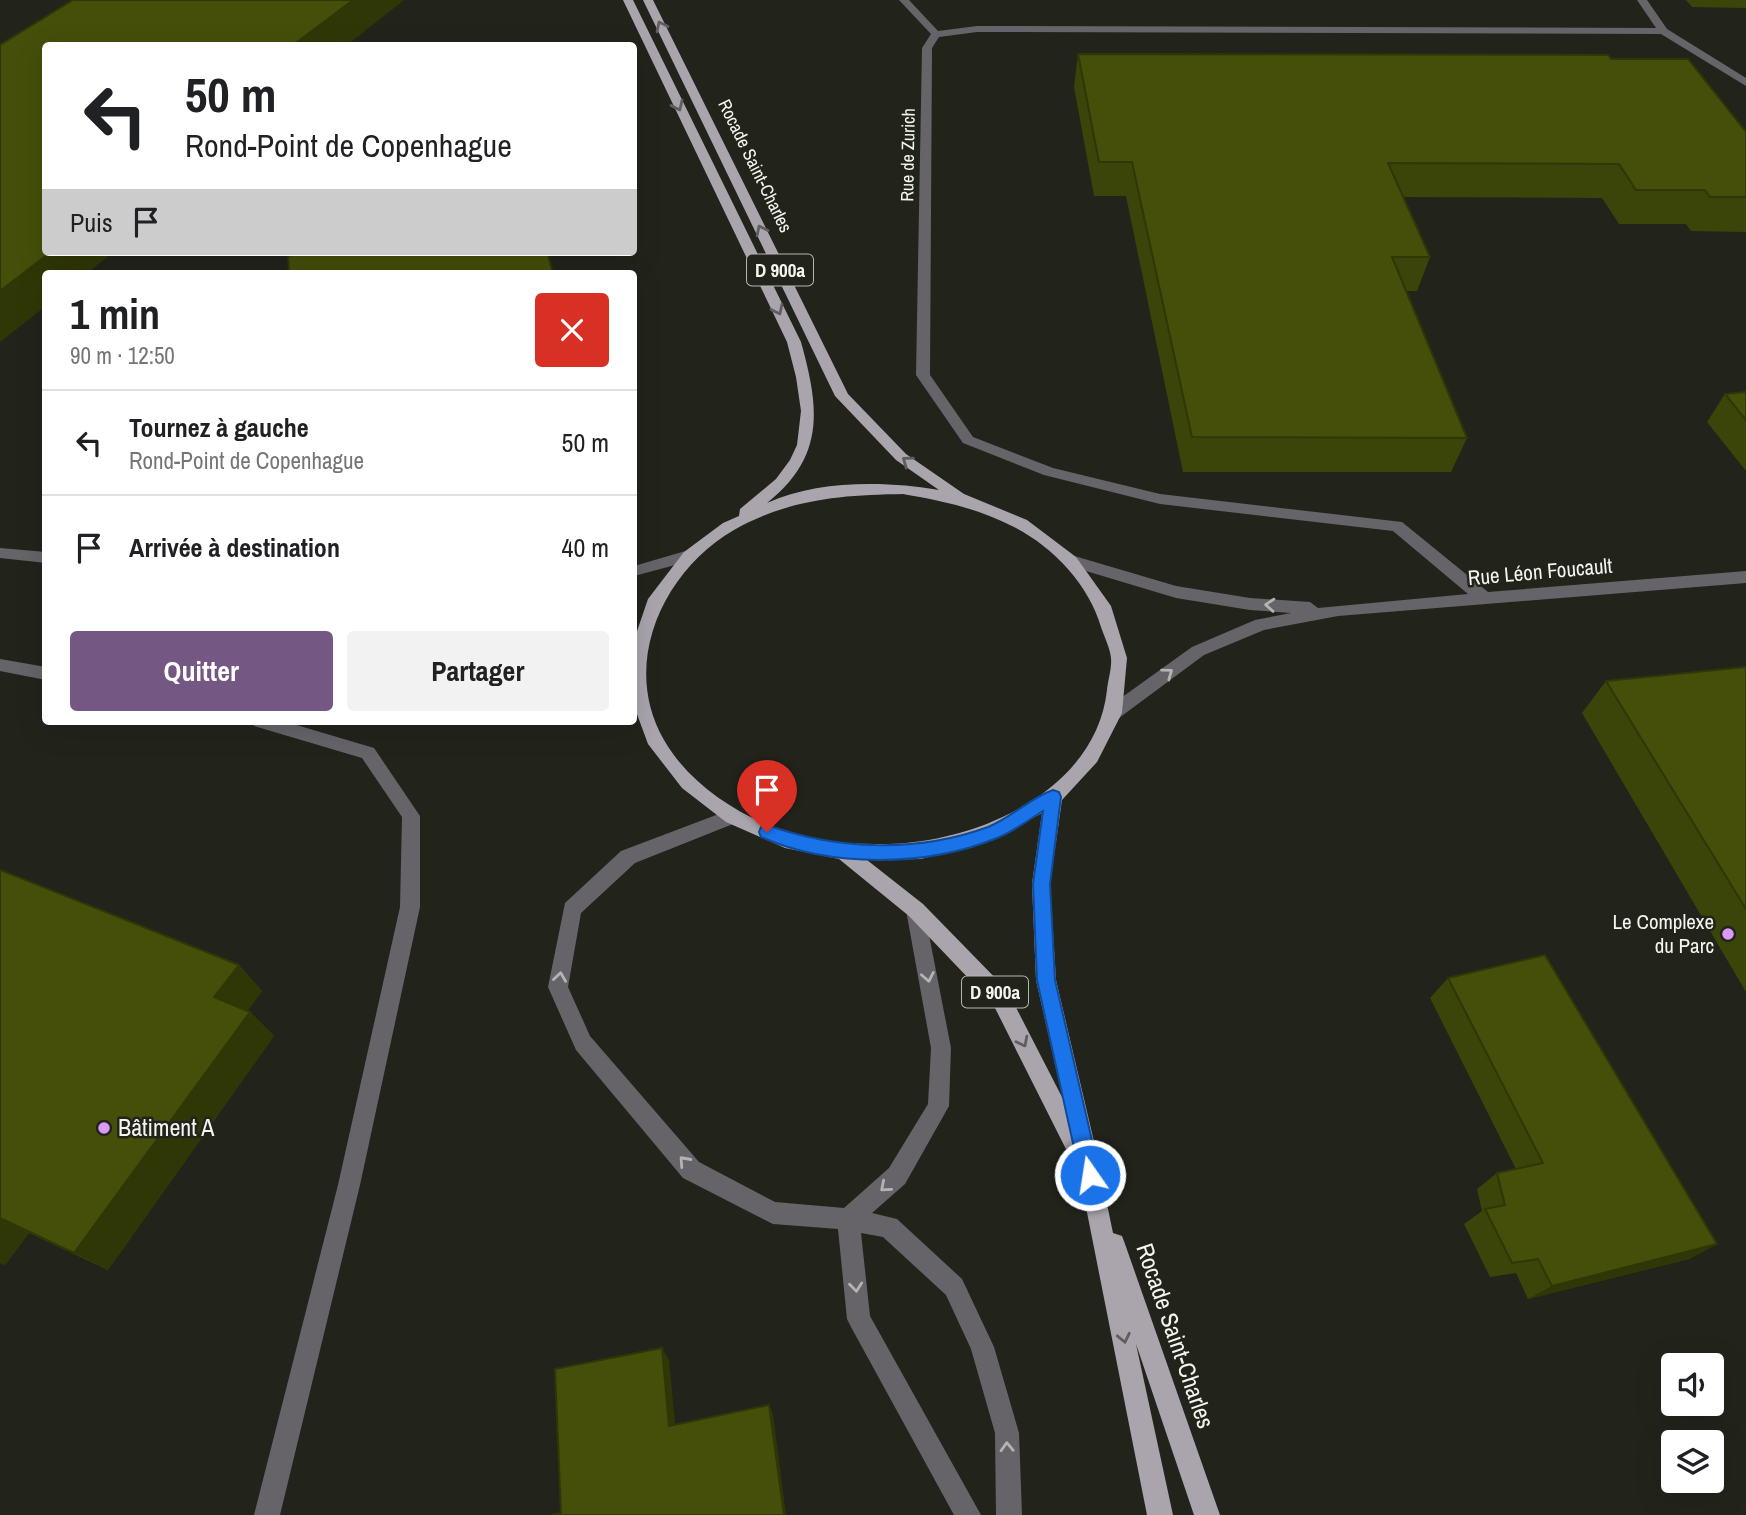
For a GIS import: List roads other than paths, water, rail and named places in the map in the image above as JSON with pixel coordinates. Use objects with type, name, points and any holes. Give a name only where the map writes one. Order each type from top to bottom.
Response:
[{"type":"main road","name":"D 900a","points":[[628,0],[794,342],[809,399],[807,439],[786,477],[728,527]]},
{"type":"main road","name":"Rocade Saint-Charles","points":[[649,0],[842,396],[901,457],[963,499]]},
{"type":"main road","points":[[902,488],[963,499],[1022,524],[1071,561],[1103,606],[1119,658],[1113,713],[1091,757],[1053,797],[993,832],[921,851],[844,852],[785,840],[732,817],[688,783],[657,744],[637,699],[639,648],[656,599],[689,556],[728,527],[782,502],[842,490],[902,488]]},
{"type":"main road","name":"Rocade Saint-Charles","points":[[1053,797],[1041,884],[1046,980],[1090,1175],[1207,1515]]},
{"type":"main road","name":"Rocade Saint-Charles","points":[[844,852],[916,910],[1000,997],[1090,1175]]},
{"type":"main road","points":[[1090,1175],[1160,1515]]},
{"type":"street","points":[[904,0],[936,34],[977,29],[1663,31]]},
{"type":"street","points":[[1642,0],[1663,31],[1746,83]]},
{"type":"street","name":"Rue de Zurich","points":[[936,34],[927,48],[923,375],[968,440],[1049,472],[1160,499],[1397,526],[1483,597]]},
{"type":"street","points":[[0,553],[42,558]]},
{"type":"street","points":[[637,570],[689,556]]},
{"type":"street","name":"Rue Léon Foucault","points":[[1071,561],[1176,592],[1250,604],[1338,610]]},
{"type":"street","name":"Rue Léon Foucault","points":[[1113,713],[1198,651],[1261,624],[1338,610],[1746,577]]},
{"type":"street","points":[[0,665],[42,673]]},
{"type":"street","points":[[267,1515],[349,1185],[410,907],[411,816],[368,753],[274,725]]},
{"type":"street","points":[[732,817],[628,857],[572,909],[558,987],[583,1043],[691,1170],[773,1213],[848,1219],[889,1227],[954,1287],[982,1347],[1007,1433],[1009,1515]]},
{"type":"street","points":[[848,1219],[897,1176],[938,1106],[941,1048],[916,910]]},
{"type":"street","points":[[848,1219],[859,1319],[968,1515]]},
{"type":"place","name":"Le Complexe du Parc","points":[[1728,934]]},
{"type":"place","name":"Bâtiment A","points":[[104,1128]]}]
